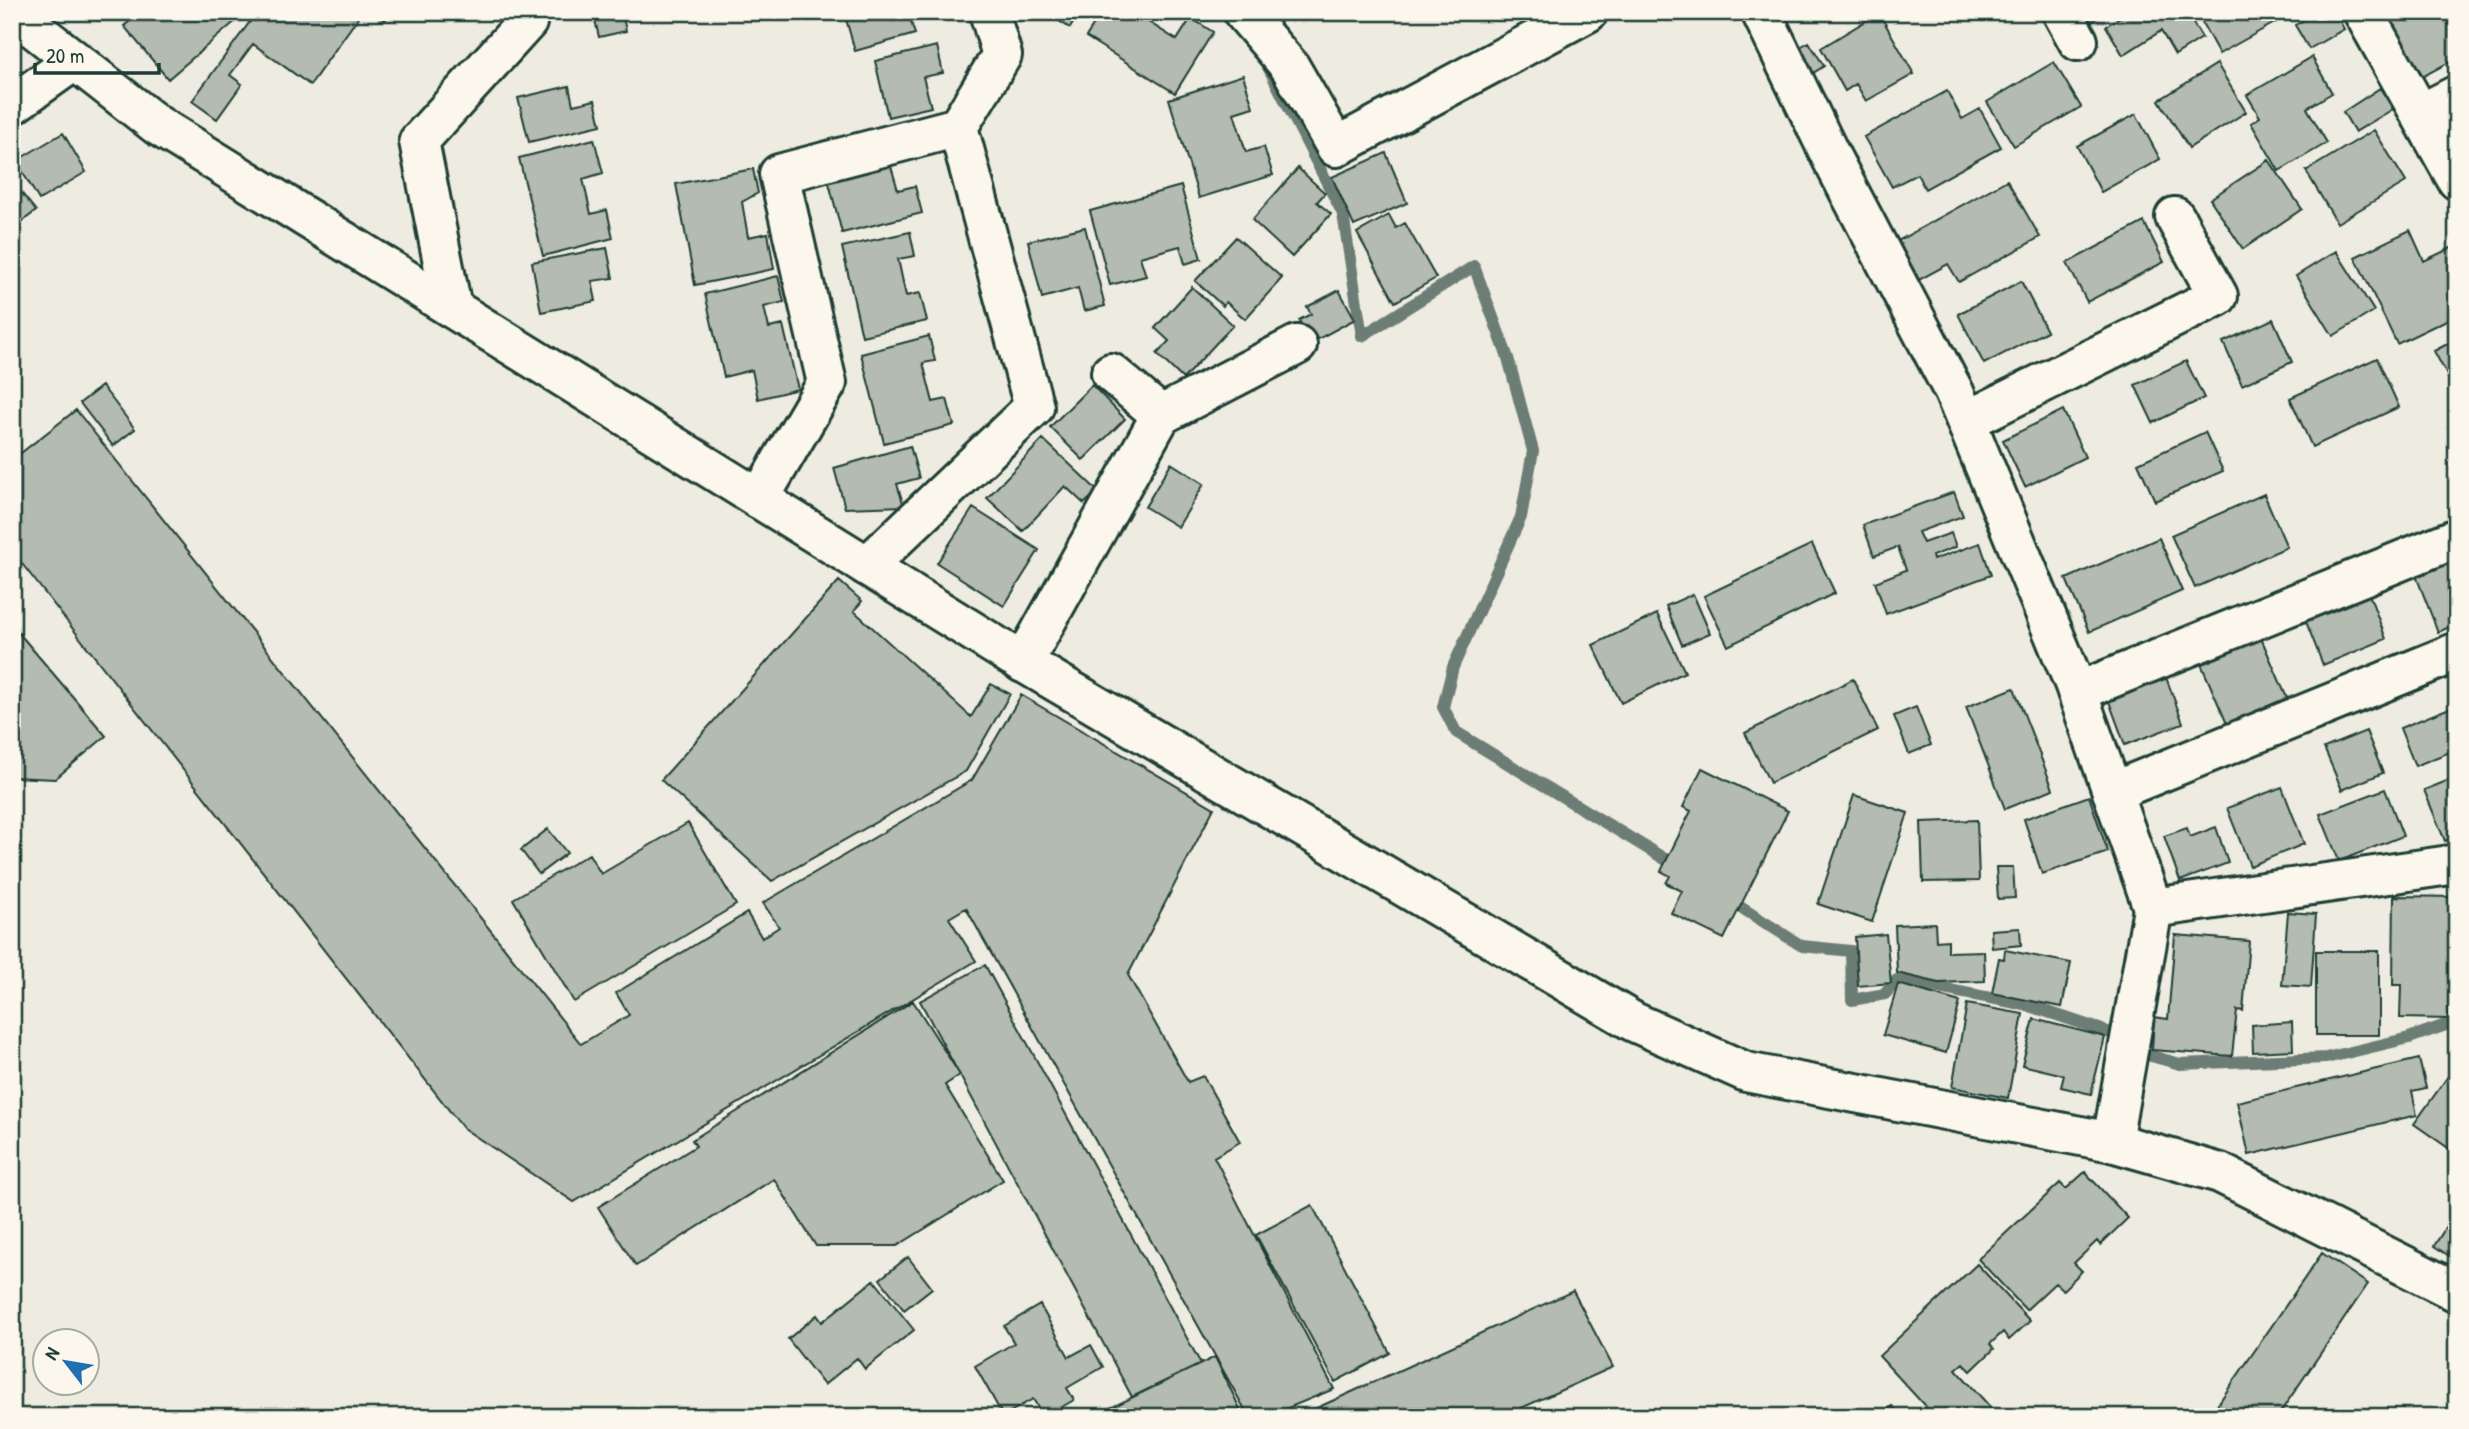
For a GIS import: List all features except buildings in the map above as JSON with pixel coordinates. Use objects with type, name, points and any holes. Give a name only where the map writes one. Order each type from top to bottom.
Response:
[{"type":"street","points":[[13,12],[157,125],[1023,663],[1634,1022],[1746,1072],[2112,1142],[2220,1173],[2457,1292]]},
{"type":"street","points":[[452,308],[419,141],[527,22],[525,12]]},
{"type":"street","points":[[759,499],[827,383],[779,174],[958,127],[1002,55],[989,12]]},
{"type":"street","points":[[1243,12],[1290,67],[1336,147],[1588,12]]},
{"type":"street","points":[[1761,12],[1832,159],[1954,392],[2077,692],[2153,908],[2112,1142]]},
{"type":"street","points":[[2364,12],[2457,180]]},
{"type":"street","points":[[12,105],[74,61]]},
{"type":"street","points":[[2420,114],[2457,95]]},
{"type":"street","points":[[867,566],[1034,407],[958,127]]},
{"type":"street","points":[[1966,421],[2218,296],[2175,217]]},
{"type":"street","points":[[1023,663],[1161,415],[1297,345]]},
{"type":"street","points":[[1111,373],[1161,415]]},
{"type":"street","points":[[2077,692],[2457,538]]},
{"type":"street","points":[[2112,792],[2457,652]]},
{"type":"street","points":[[2153,908],[2457,864]]},
{"type":"waterway","points":[[1264,59],[1343,214],[1362,336],[1474,266],[1508,358],[1533,451],[1521,517],[1453,667],[1443,707],[1456,732],[1678,867]]},
{"type":"waterway","points":[[1726,898],[1802,946],[1851,951],[1852,1000],[1885,994],[1897,980],[2027,1005],[2114,1034],[2144,1054],[2180,1064],[2326,1058],[2409,1038],[2457,1021]]}]
